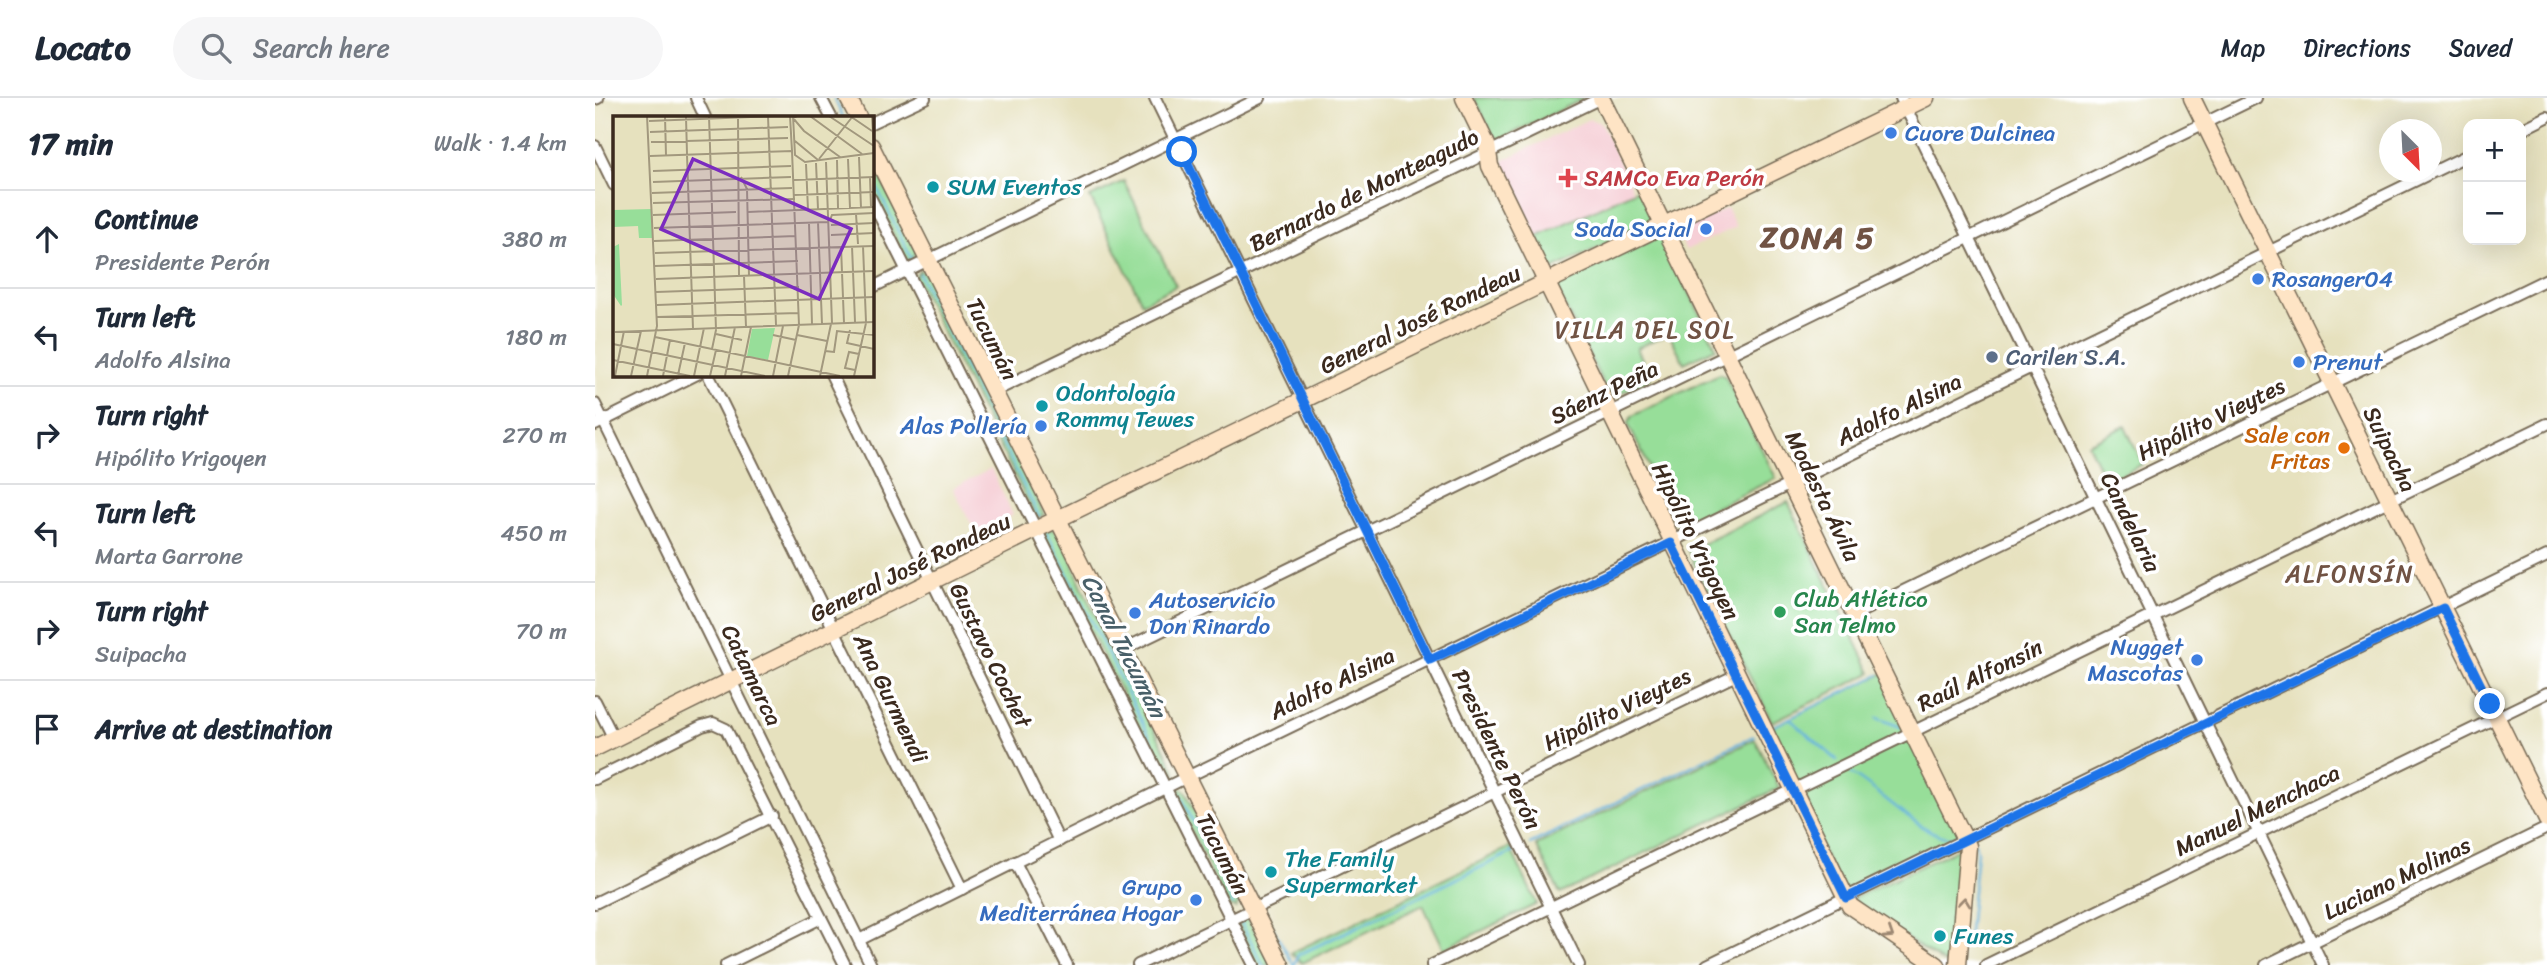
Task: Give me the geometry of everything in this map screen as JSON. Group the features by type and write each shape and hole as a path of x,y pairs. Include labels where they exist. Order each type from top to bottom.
{"street":[{"path":"696,98 705,116"},
{"path":"821,98 830,116"},
{"path":"848,98 857,116"},
{"path":"873,122 925,98"},
{"name":"Presidente Perón","path":"1155,98 1579,965"},
{"path":"873,287 1260,98"},
{"name":"Hipólito Yrigoyen","path":"1464,98 1488,153 1490,166 1545,283 1846,898 1861,916 1937,965"},
{"name":"Bernardo de Monteagudo","path":"993,392 1601,98"},
{"name":"Modesta Ávila","path":"1601,98 1965,839 1969,856 1958,965"},
{"name":"General José Rondeau","path":"595,748 1057,519 1665,225 1903,103 1926,98"},
{"name":"Suipacha","path":"2192,98 2547,820"},
{"name":"Sáenz Peña","path":"1122,650 2256,98"},
{"name":"Candelaria","path":"1903,103 2323,965"},
{"path":"2526,128 2547,117"},
{"path":"595,146 613,182"},
{"name":"Tucumán","path":"873,150 1185,778 1281,965"},
{"name":"Adolfo Alsina","path":"859,940 1164,788 2463,157"},
{"name":"Tucumán","path":"873,203 1254,965"},
{"name":"Hipólito Vieytes","path":"1856,614 2547,279"},
{"path":"599,423 693,376"},
{"name":"Ana Gurmendi","path":"709,376 962,889"},
{"name":"Gustavo Cochet","path":"832,376 1059,841"},
{"name":"Catamarca","path":"595,404 599,423 731,681 871,965"},
{"name":"Raúl Alfonsín","path":"1432,965 2547,424"},
{"path":"1707,965 2547,556"},
{"name":"Hipólito Vieytes","path":"1138,965 1736,675"},
{"name":"Manuel Menchaca","path":"1986,965 2547,693"},
{"path":"595,701 614,739"},
{"path":"595,779 713,723 726,729 732,735 845,965"},
{"path":"595,903 772,816"},
{"name":"Luciano Molinas","path":"2266,965 2547,828"},
{"path":"1015,862 1067,965"},
{"path":"726,965 821,918"}],"shaded area":[{"name":"SAMCo Eva Perón","path":"1589,119 1601,123 1633,191 1537,237 1502,161"},
{"name":"Soda Social","path":"1727,208 1736,227 1686,250 1677,231"},
{"path":"991,469 1013,515 976,533 953,488"}],"green space":[{"path":"1474,98 1585,98 1499,140 1495,139"},
{"path":"873,163 916,251 911,262 905,258 873,192"},
{"path":"1124,181 1176,286 1142,303 1090,197"},
{"path":"1640,188 1654,221 1553,269 1549,268 1535,238"},
{"path":"1662,235 1716,348 1684,363 1669,333 1637,348 1651,379 1610,398 1555,286"},
{"path":"920,270 929,277 1002,420 1044,515 1036,518 915,277"},
{"path":"1719,374 1725,376 1776,478 1678,526 1628,424 1632,416"},
{"path":"2125,426 2143,464 2106,482 2088,444"},
{"name":"Club Atlético San Telmo","path":"1788,502 1871,673 1772,722 1688,551"},
{"path":"1052,529 1065,545 1101,628 1174,769 1175,774 1170,780 1166,779 1043,539 1044,530"},
{"path":"1884,673 1965,839 1846,898 1763,731"},
{"path":"1755,739 1779,788 1560,894 1536,845"},
{"path":"1178,787 1185,791 1240,900 1236,908 1228,906 1172,792"},
{"path":"1964,846 1955,965 1947,965 1862,909 1853,898"},
{"path":"1510,847 1537,904 1444,949 1423,905 1302,963 1291,953"},
{"path":"1247,917 1274,965 1256,965 1237,922"}],"waterway":[{"name":"Canal Tucumán","path":"834,98 843,116"},
{"name":"Canal Tucumán","path":"873,179 911,258"},
{"name":"Canal Tucumán","path":"919,274 1039,516"},
{"name":"Canal Tucumán","path":"1047,533 1169,775"},
{"path":"1772,727 1879,675"},
{"path":"1789,718 1837,760"},
{"path":"1877,718 1901,727"},
{"path":"1530,844 1754,736"},
{"path":"1851,774 1918,824 1945,837 1956,837"},
{"name":"Canal Tucumán","path":"1180,794 1233,904"},
{"path":"1968,941 1977,851 1975,843"},
{"path":"1294,965 1298,955 1517,850"},
{"name":"Canal Tucumán","path":"1267,918 1293,964"},
{"name":"Canal Tucumán","path":"1241,922 1263,965"}],"place":[{"name":"Cuore Dulcinea","path":"1891,133"},
{"name":"SAMCo Eva Perón","path":"1568,178"},
{"name":"SUM Eventos","path":"933,187"},
{"name":"Soda Social","path":"1706,229"},
{"name":"Rosanger04","path":"2258,279"},
{"name":"Carilen S.A.","path":"1992,357"},
{"name":"Prenut","path":"2299,362"},
{"name":"Odontología Rommy Tewes","path":"1042,406"},
{"name":"Alas Pollería","path":"1041,426"},
{"name":"Sale con Fritas","path":"2344,448"},
{"name":"Club Atlético San Telmo","path":"1780,612"},
{"name":"Autoservicio Don Rinardo","path":"1135,613"},
{"name":"Nugget Mascotas","path":"2197,660"},
{"name":"The Family Supermarket","path":"1271,872"},
{"name":"Grupo Mediterránea Hogar","path":"1196,900"},
{"name":"Funes","path":"1940,936"}],"district":[{"name":"ZONA 5","path":"1818,238"},
{"name":"VILLA DEL SOL","path":"1645,330"},
{"name":"ALFONSÍN","path":"2350,574"}],"route":[{"path":"1182,152 1430,660 1671,543 1846,898 2443,608 2490,704"}]}
